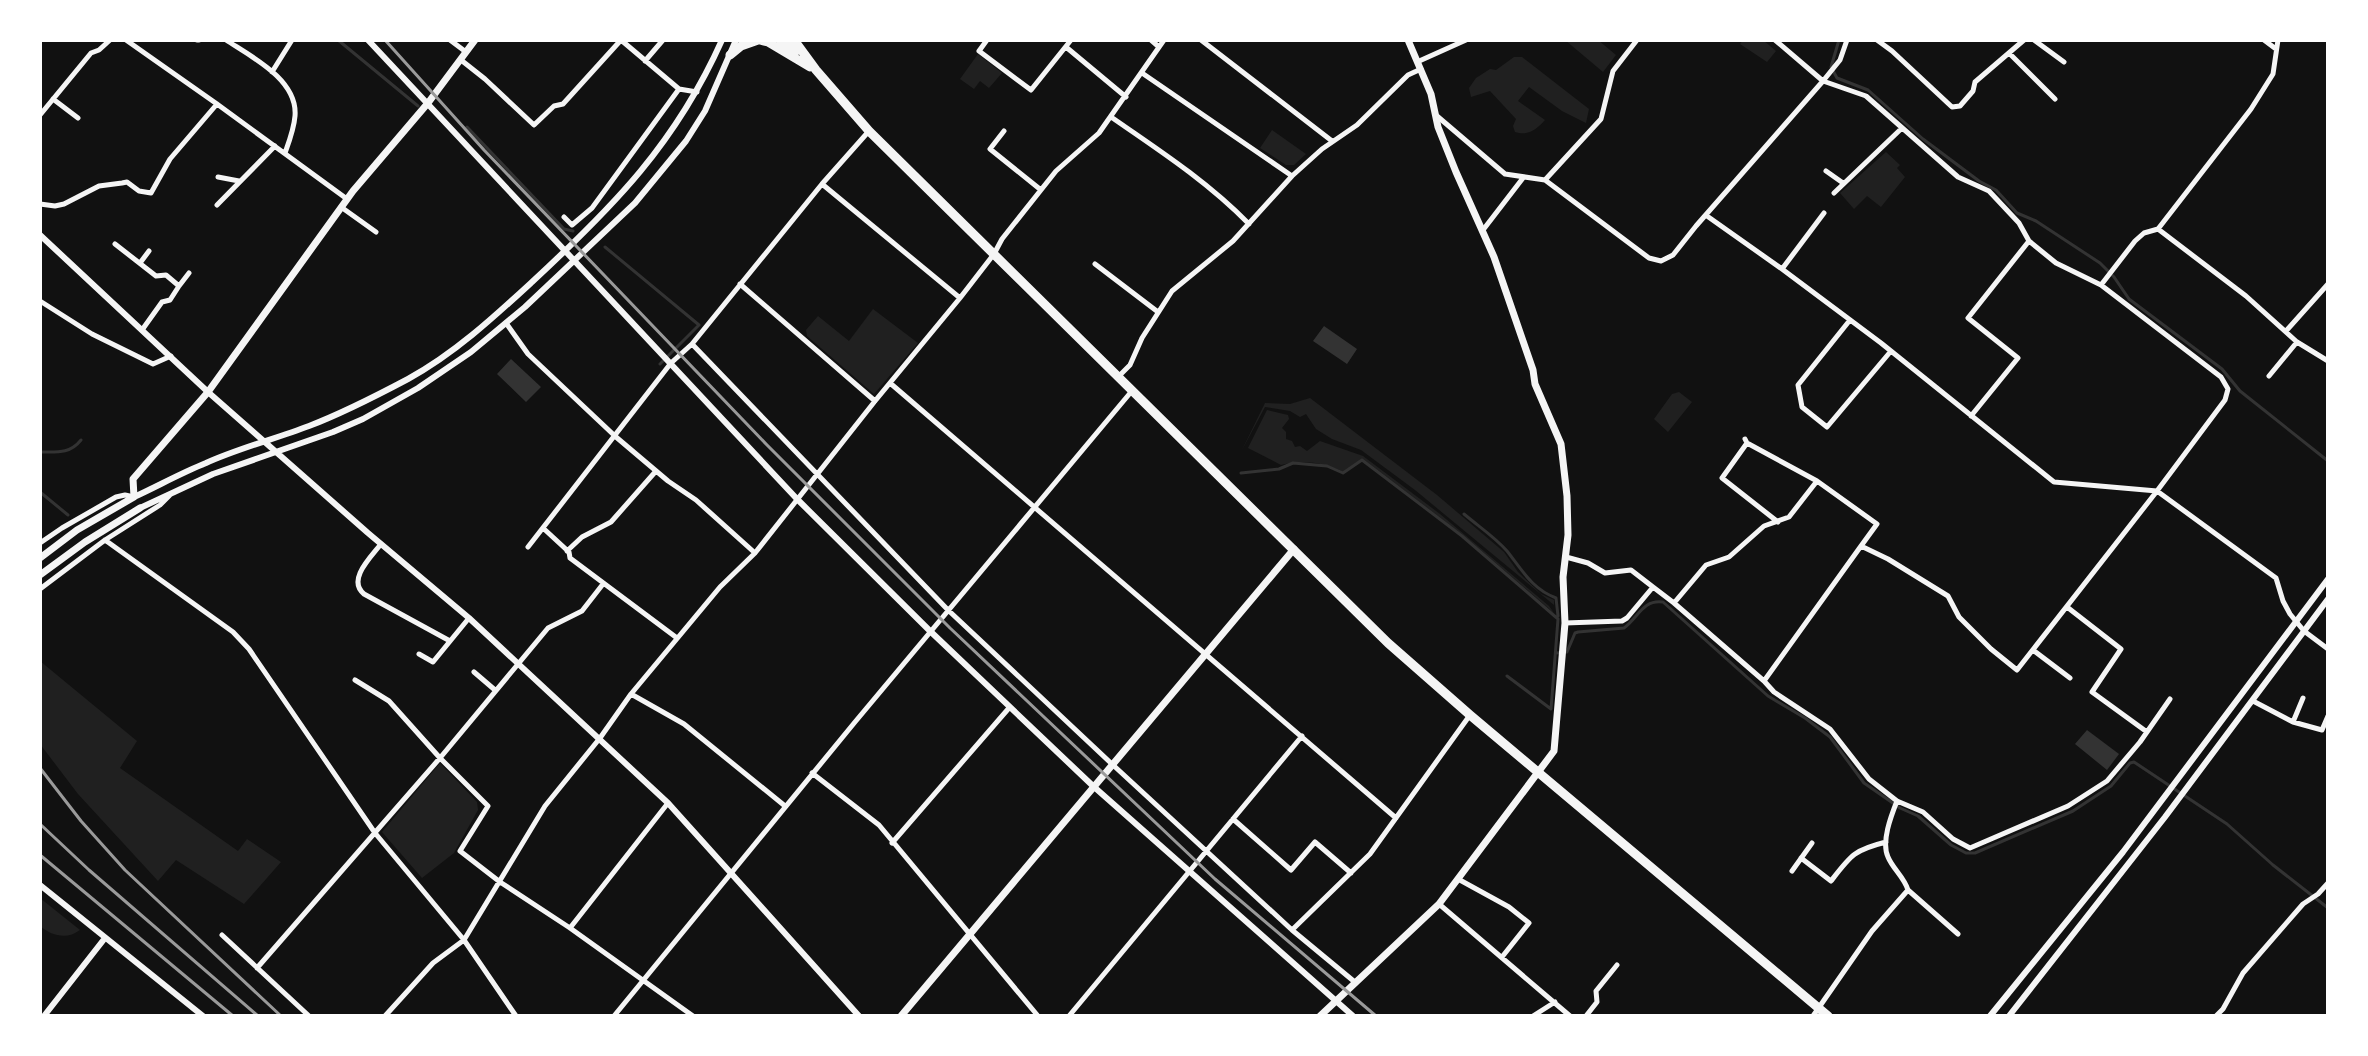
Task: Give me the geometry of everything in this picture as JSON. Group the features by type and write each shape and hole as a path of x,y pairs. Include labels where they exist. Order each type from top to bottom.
{"highway":[{"path":"730,55 741,46 759,40 768,42 816,70"},
{"path":"781,40 816,70"},
{"path":"794,40 869,131 1388,643 1816,1012 1828,1016"}],"main road":[{"path":"40,558 77,530 134,497 133,479 208,392 347,199 428,103 475,40"},
{"path":"1320,1016 1439,904 1554,751 1565,623 1568,509 1561,444 1535,384 1494,257 1438,127 1408,40"},
{"path":"40,575 140,508"},
{"path":"901,1016 1294,549"}],"street":[{"path":"40,115 91,53 110,40"},
{"path":"126,40 347,199"},
{"path":"226,40 288,87 296,115 285,153"},
{"path":"272,72 292,40"},
{"path":"368,40 797,499 930,631 1093,786 1353,1016"},
{"path":"450,40 485,79 534,125 554,106 563,104 621,40 679,89 697,92"},
{"path":"645,61 663,40"},
{"path":"40,543 116,497 134,497 205,463 309,426 361,403 410,378 464,341 566,250 627,190 660,149 697,92 722,40"},
{"path":"140,508 176,490 363,419 418,388 471,352 525,307 635,203 686,141 705,111 736,40"},
{"path":"987,40 979,51 1031,90 1071,40"},
{"path":"1151,40 1159,47"},
{"path":"385,1016 433,963 464,940 545,806 631,694 720,587 755,553 960,298 1056,171 1099,133 1164,40"},
{"path":"1201,40 1332,141"},
{"path":"1118,377 1130,365 1142,338 1172,291 1233,241 1292,176 1332,141 1357,125 1419,65 1466,40"},
{"path":"1545,180 1601,119 1613,71 1637,40"},
{"path":"1775,40 1823,81 1866,96 1958,177 1989,191 2019,223 2029,241 2056,263 2101,285 2221,377 2228,389 2225,400 2157,491 2017,670 1959,617 1948,596 1861,546"},
{"path":"1436,116 1505,174 1545,180 1649,258 1661,261 1673,255 1823,81 1840,60 1847,40"},
{"path":"1877,40 1952,107 1960,106 1973,91 1975,82 2024,40"},
{"path":"2034,40 2064,62"},
{"path":"2264,40 2276,49"},
{"path":"2101,285 2135,241 2144,233 2158,229 2258,98 2277,64 2278,40"},
{"path":"1066,47 1126,97"},
{"path":"2009,53 2055,99"},
{"path":"1142,73 1292,176"},
{"path":"564,217 572,225 594,205 679,89"},
{"path":"53,99 78,118"},
{"path":"40,204 64,204 99,186 127,182 139,191 151,193 170,159 217,104"},
{"path":"1111,117 1225,200 1249,224"},
{"path":"1834,193 1902,128"},
{"path":"528,547 671,363 692,344 869,131"},
{"path":"1004,131 990,149 1041,190"},
{"path":"217,205 275,146"},
{"path":"1826,171 1843,183"},
{"path":"218,177 240,181"},
{"path":"1483,230 1523,178"},
{"path":"822,184 960,298"},
{"path":"594,205 604,213"},
{"path":"341,207 376,232"},
{"path":"1782,269 1824,213"},
{"path":"1707,216 1891,351 2054,482 2157,491 2276,578 2283,601 2295,622 2328,649"},
{"path":"2158,229 2246,296 2297,342 2328,361"},
{"path":"40,235 208,392 469,618 600,738 668,803 859,1016"},
{"path":"1971,416 2018,358 1968,318 2029,241"},
{"path":"115,244 156,276 166,275 179,286"},
{"path":"140,263 149,251"},
{"path":"1095,264 1158,312"},
{"path":"142,330 162,302 170,300 189,273"},
{"path":"740,284 875,401"},
{"path":"2286,331 2328,284"},
{"path":"40,301 92,334 153,364 171,356"},
{"path":"1850,320 1798,385 1802,407 1827,427 1891,351"},
{"path":"506,323 528,354 616,437 696,500 755,553"},
{"path":"2269,376 2297,342"},
{"path":"692,344 948,610 1292,930 1356,983"},
{"path":"890,383 1396,818"},
{"path":"614,1016 812,773 1132,391"},
{"path":"1764,681 1877,524 1817,481 1746,441 1722,478 1778,522"},
{"path":"567,551 582,537 611,522 656,471"},
{"path":"1674,603 1706,565 1729,557 1764,526 1789,517 1817,481"},
{"path":"40,589 105,540 160,505 176,490"},
{"path":"543,528 567,551 570,558 677,638"},
{"path":"105,540 233,632 249,649 375,833 464,940 516,1016"},
{"path":"381,544 359,575 357,589 450,641"},
{"path":"1565,557 1588,563 1605,573 1631,570 1674,603 1774,692 1830,729 1869,779 1897,801 1923,812 1953,839 1970,848 2068,806 2107,781 2170,699"},
{"path":"1990,1016 2123,852 2328,579"},
{"path":"257,968 440,758 548,628 582,611 603,584"},
{"path":"1565,623 1622,621 1653,587"},
{"path":"2009,1016 2253,701 2328,599"},
{"path":"2067,607 2121,649 2092,692 2147,732"},
{"path":"419,654 433,662 469,618"},
{"path":"2033,650 2070,678"},
{"path":"474,672 495,690"},
{"path":"355,680 389,701 488,806 460,851 693,1016"},
{"path":"631,694 684,724 785,806"},
{"path":"2293,722 2303,698"},
{"path":"2253,701 2293,722 2322,730 2328,716"},
{"path":"892,843 1009,708"},
{"path":"1292,930 1370,854 1470,715"},
{"path":"1069,1016 1302,736"},
{"path":"812,773 879,825 1038,1016"},
{"path":"1897,801 1886,842 1887,856 1908,890 1958,934"},
{"path":"570,928 668,803"},
{"path":"1233,819 1291,870 1315,842 1351,873"},
{"path":"1801,858 1831,881 1851,855 1865,847 1886,842"},
{"path":"1792,871 1812,843"},
{"path":"1458,879 1509,907 1529,923 1502,957"},
{"path":"2216,1016 2252,961 2303,904 2328,883"},
{"path":"40,885 203,1016"},
{"path":"1816,1012 1872,931 1908,890"},
{"path":"1439,904 1570,1016"},
{"path":"222,935 309,1016"},
{"path":"44,1016 105,938"},
{"path":"1586,1016 1597,1002 1596,991 1617,965"},
{"path":"1533,1016 1555,1002"}],"shaded area":[{"path":"1565,40 1598,40 1616,55 1603,72"},
{"path":"1743,40 1763,40 1776,51 1767,62 1740,44"},
{"path":"978,54 1002,73 989,88 980,81 974,89 960,79"},
{"path":"1514,57 1522,57 1589,109 1586,123 1562,111 1529,87 1518,101 1545,120 1532,131 1515,132 1513,126 1516,119 1490,91 1471,97 1469,88 1476,78 1490,69 1496,70"},
{"path":"1272,130 1306,154 1294,165 1286,165 1260,148"},
{"path":"1886,152 1900,165 1897,168 1905,177 1881,207 1867,196 1854,209 1840,193"},
{"path":"873,309 918,343 874,394 807,336 806,330 818,316 849,341"},
{"path":"1324,326 1357,349 1347,364 1313,341"},
{"path":"511,359 541,387 526,402 497,374"},
{"path":"1679,392 1692,402 1668,432 1654,419 1672,394"},
{"path":"1310,398 1437,495 1504,552 1518,572 1541,594 1554,600 1554,605 1415,490 1361,450 1316,429 1306,414 1300,417 1290,411 1265,407 1242,450 1265,403 1290,404"},
{"path":"1267,410 1288,415 1289,419 1282,428 1286,439 1292,441 1295,447 1300,446 1307,451 1320,441 1363,456 1440,514 1554,613 1463,535 1363,459 1343,472 1313,463 1281,465 1248,448"},
{"path":"40,661 137,741 120,768 238,851 247,839 281,862 244,904 176,860 158,881 78,794 40,744"},
{"path":"2087,730 2119,754 2107,770 2075,744"},
{"path":"440,763 477,802 478,810 454,853 422,878 382,832"},
{"path":"40,898 80,930 60,936 40,926"}],"waterway":[{"path":"338,40 418,106"},
{"path":"1839,40 1831,67 1837,78 1868,90 1923,139 1996,190 2017,213 2036,221 2100,263 2129,299 2222,369 2240,391 2328,461"},
{"path":"467,127 564,229 573,231"},
{"path":"605,247 699,325 660,364"},
{"path":"40,452 68,450 81,440"},
{"path":"1241,473 1279,469 1293,463 1327,466 1343,473 1362,460 1462,536 1558,619 1551,709 1507,676"},
{"path":"40,492 68,515"},
{"path":"1464,514 1492,536 1534,584 1556,598 1558,616"},
{"path":"1556,653 1567,652 1575,633 1624,628 1650,603 1663,602 1768,696 1830,737 1864,783 1900,808 1918,816 1951,845 1966,853 1975,853 2073,811 2111,786 2134,762 2227,824 2328,908"}],"railway":[{"path":"385,40 484,150 767,445 950,628 1215,879 1376,1016"},
{"path":"40,768 81,821 125,870 281,1016"},
{"path":"40,824 258,1016"},
{"path":"40,855 233,1016"}]}
